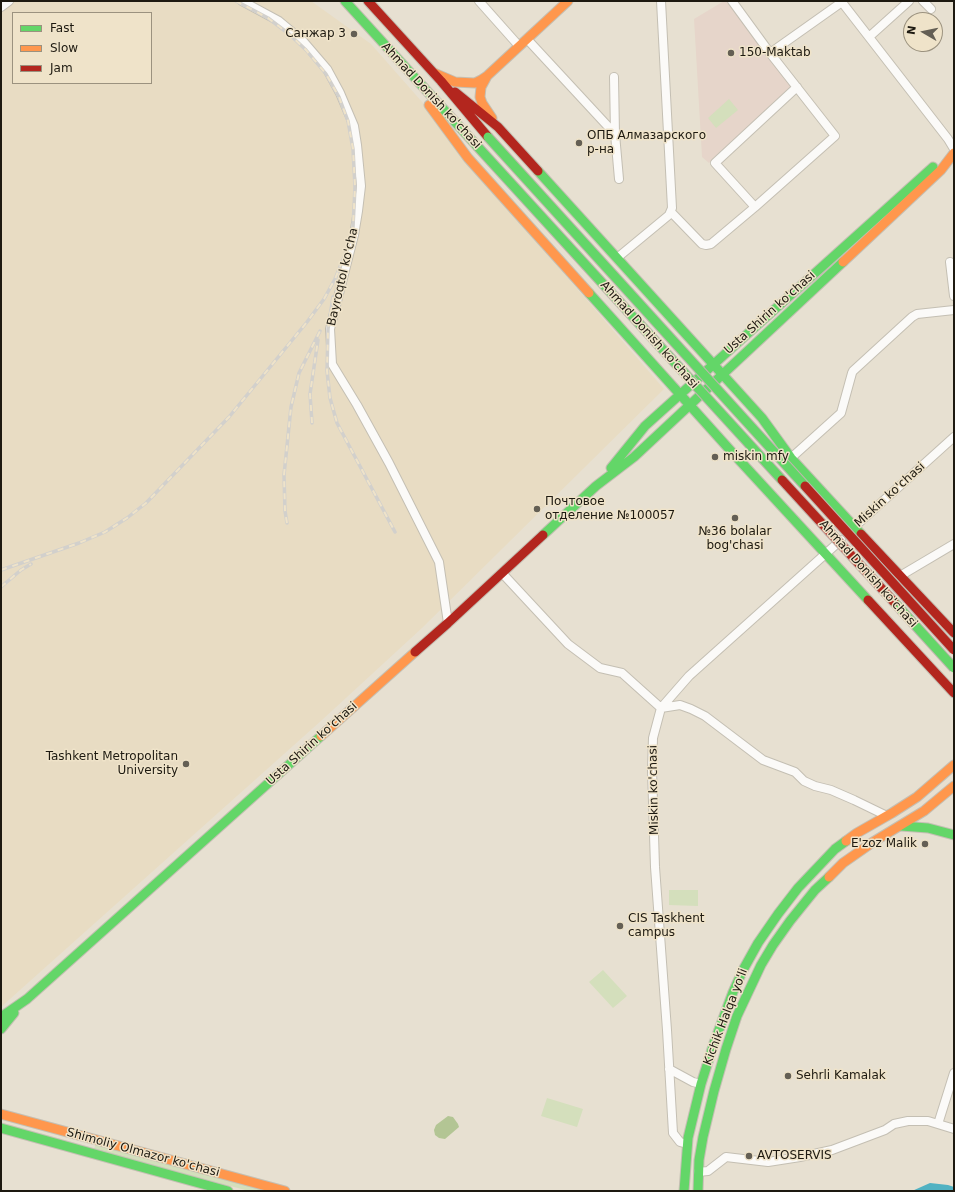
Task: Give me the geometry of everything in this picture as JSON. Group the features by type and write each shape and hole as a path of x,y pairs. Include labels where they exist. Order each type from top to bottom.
{"main road":[{"name":"Ahmad Donish ko'chasi","path":"345,1 954,668"},
{"name":"Ahmad Donish ko'chasi","path":"368,1 434,73 488,136 954,650"},
{"path":"434,73 462,83 475,83 487,76 568,1"},
{"name":"Ahmad Donish ko'chasi","path":"382,43 468,158 730,450 954,693"},
{"path":"487,76 481,87 480,97 482,103 498,127"},
{"name":"Ahmad Donish ko'chasi","path":"441,81 498,127 762,418 791,458 954,633"},
{"name":"Usta Shirin ko'chasi","path":"596,486 646,426 936,164 954,153"},
{"name":"Usta Shirin ko'chasi","path":"1,1017 27,999 370,691 448,623 596,486 634,457 941,170 954,153"},
{"path":"658,369 669,366 679,360 686,351 690,339"},
{"path":"730,450 740,448 750,440 757,430 762,418"},
{"name":"Kichik Halqa yo'li","path":"684,1191 688,1144 701,1084 733,992 748,960 764,933 798,888 830,854 846,840 890,815 917,797 954,766"},
{"name":"Kichik Halqa yo'li","path":"698,1191 698,1172 705,1126 724,1056 741,1006 764,960 790,921 815,890 843,863 859,851 924,811 954,786"},
{"path":"890,815 901,826 928,828 954,835"},
{"name":"Usta Shirin ko'chasi","path":"1,1029 27,999"},
{"name":"Shimoliy Olmazor ko'chasi","path":"1,1114 285,1191"},
{"name":"Shimoliy Olmazor ko'chasi","path":"1,1128 228,1191"},
{"path":"86,1151 89,1138"}],"street":[{"path":"1,7 8,1"},
{"name":"Bayroqtol ko'cha","path":"242,1 279,21 303,41 327,69 340,93 354,126 359,165 360,192 354,235 330,329 332,364 358,405 390,463 439,562 448,623"},
{"path":"479,1 519,46"},
{"path":"617,258 669,215 672,208 661,1"},
{"path":"671,212 699,242 706,245 711,244 835,136 770,53 732,1"},
{"path":"869,37 909,1"},
{"path":"923,1 931,10"},
{"path":"770,53 842,2 948,139 954,149"},
{"path":"527,39 615,134"},
{"path":"614,77 615,134 619,179"},
{"path":"755,207 715,162 797,87"},
{"path":"950,262 954,296"},
{"path":"791,458 841,413 853,371 912,317 917,314 954,310"},
{"name":"Miskin ko'chasi","path":"688,1144 680,1142 673,1133 655,866 652,770 653,738 661,708 689,676 954,437"},
{"path":"900,576 954,544"},
{"path":"502,573 568,644 600,668 622,673 661,708 680,705 691,709 704,716 763,760 795,772 804,781 815,786 831,790 890,815"},
{"path":"669,1070 693,1082 701,1084"},
{"path":"938,1124 954,1073"},
{"path":"698,1172 708,1171 726,1157 768,1162 832,1150 885,1130 894,1124 908,1121 928,1121 954,1129"}],"shaded area":[{"path":"1,1 311,1 371,44 430,111 448,140 664,389 422,628 322,720 1,1007"},
{"name":"150-Maktab","path":"726,1 792,87 709,163 702,157 694,19"}],"green space":[{"path":"729,99 738,110 716,128 708,118"},
{"path":"669,890 698,890 698,906 669,905"},
{"path":"603,970 627,996 613,1008 589,982"},
{"path":"547,1098 583,1109 577,1127 541,1116"},
{"path":"448,1116 453,1117 459,1127 445,1139 439,1138 435,1135 434,1130 436,1125"},
{"path":"96,1144 269,1191 249,1191 94,1149"}],"water":[{"path":"930,1183 954,1187 954,1191 912,1191"}],"railway":[{"path":"1,570 79,543 105,532 127,518 146,503 229,417 307,322 324,299 335,279 347,250 353,227 355,187 353,149 348,121 339,97 326,74 306,50 289,34 268,18 236,1"},
{"path":"333,297 328,329 327,371 330,398 337,423 395,532"},
{"path":"287,523 285,511 284,475 291,407 299,373 320,331"},
{"path":"312,423 310,394 318,340"},
{"path":"1,587 21,570 31,564"}],"traffic: fast":[{"path":"345,1 477,146"},
{"path":"488,137 805,486"},
{"path":"477,146 782,480"},
{"path":"611,468 645,426 933,167"},
{"path":"538,171 762,418 791,458 861,534"},
{"path":"543,535 596,486 634,457 843,262"},
{"path":"589,293 730,450 868,600"},
{"path":"894,602 954,668"},
{"path":"1,1017 27,999 321,736"},
{"path":"901,826 928,828 954,835"},
{"path":"684,1191 688,1138 701,1084 714,1043 743,970 758,943 798,888 835,849 846,841"},
{"path":"698,1191 699,1160 703,1137 714,1091 737,1016 761,965 773,945 815,890 829,877"},
{"path":"1,1029 14,1013"},
{"path":"1,1128 228,1191"}],"traffic: slow":[{"path":"434,73 455,82 475,83 481,80 568,1"},
{"path":"487,76 481,87 480,97 482,103 492,118"},
{"path":"429,105 468,158"},
{"path":"843,262 941,170 954,153"},
{"path":"468,158 589,293"},
{"path":"321,736 415,652"},
{"path":"846,841 917,797 954,765"},
{"path":"829,877 843,863 873,842 924,811 954,786"},
{"path":"1,1114 285,1191"}],"traffic: jam":[{"path":"368,1 441,81 488,137"},
{"path":"455,92 498,127 538,171"},
{"path":"782,480 894,602"},
{"path":"805,486 954,650"},
{"path":"861,534 954,633"},
{"path":"415,652 543,535"},
{"path":"868,600 954,693"}],"place":[{"name":"Санжар 3","path":"354,34"},
{"name":"150-Maktab","path":"731,53"},
{"name":"ОПБ Алмазарского р-на","path":"579,143"},
{"name":"miskin mfy","path":"715,457"},
{"name":"Почтовое отделение №100057","path":"537,509"},
{"name":"№36 bolalar bog'chasi","path":"735,518"},
{"name":"Tashkent Metropolitan University","path":"186,764"},
{"name":"E'zoz Malik","path":"925,844"},
{"name":"CIS Taskhent campus","path":"620,926"},
{"name":"Sehrli Kamalak","path":"788,1076"},
{"name":"AVTOSERVIS","path":"749,1156"}]}
